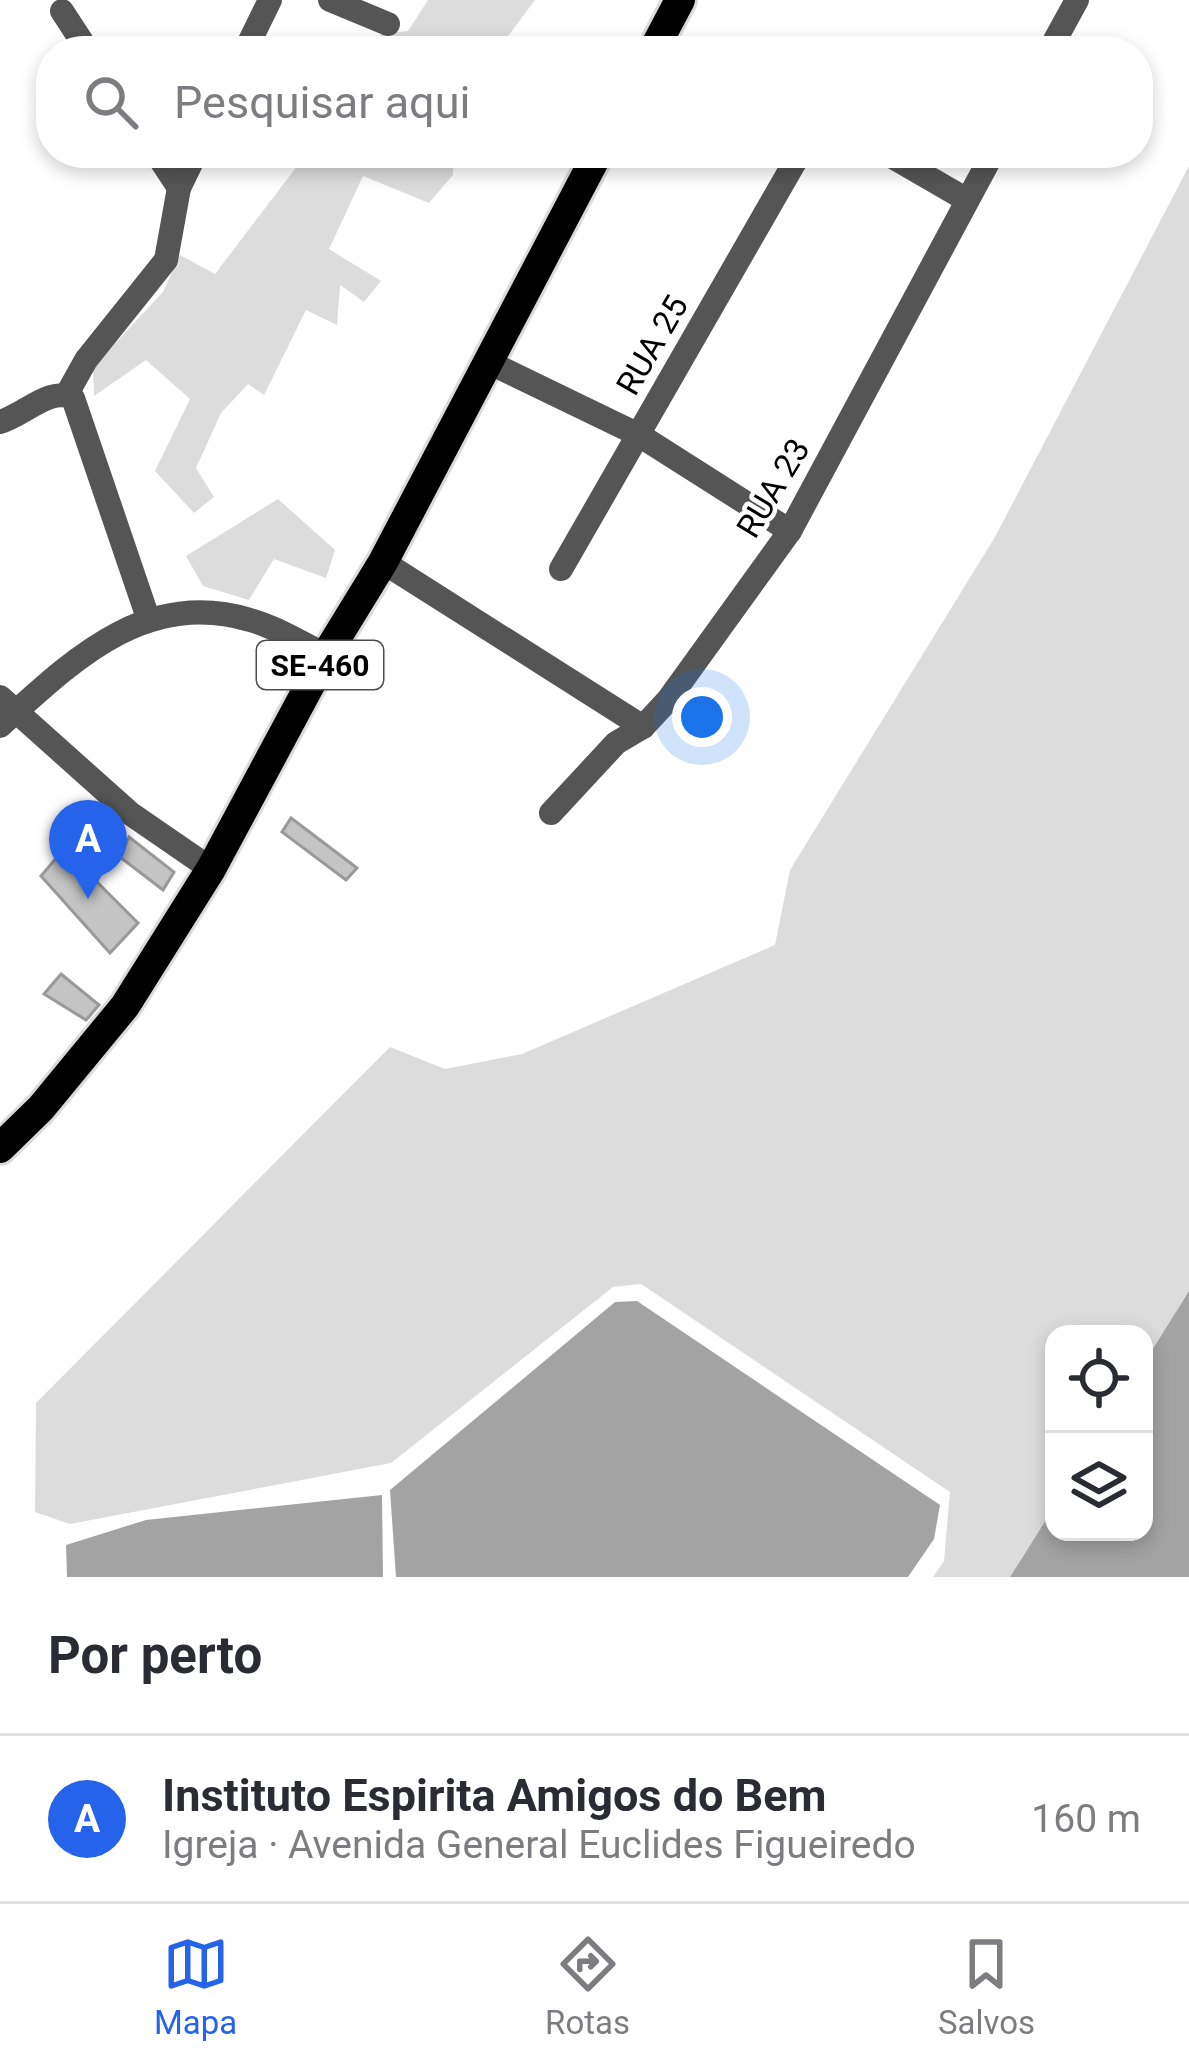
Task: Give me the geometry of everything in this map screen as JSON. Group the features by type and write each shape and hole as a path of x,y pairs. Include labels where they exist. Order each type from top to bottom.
{"main road":[{"path":"661,36 680,0"},
{"name":"SE-460","path":"0,1148 41,1108 125,1006 211,869 326,655 383,562 590,168"}],"street":[{"path":"252,36 270,0"},
{"path":"330,0 388,24"},
{"path":"1057,36 1077,0"},
{"path":"62,11 78,36"},
{"path":"166,168 179,188"},
{"path":"67,394 86,360 166,260 179,188 189,168"},
{"name":"RUA 25","path":"561,569 791,168"},
{"path":"912,168 967,200"},
{"name":"RUA 23","path":"550,813 616,743 643,727 688,675 790,531 985,168"},
{"path":"486,361 639,435 790,531"},
{"path":"0,422 26,413 53,394 67,394 76,402 148,618"},
{"path":"383,562 643,727"},
{"path":"211,869 131,814 6,712 106,638 148,618 196,613 248,619 326,655"}],"shaded area":[{"path":"428,0 535,0 508,36 380,36 408,31"},
{"path":"1189,166 1189,1291 1153,1349 1153,1325 1045,1325 1045,1521 1010,1577 933,1577 944,1561 950,1492 641,1284 613,1287 391,1463 70,1524 35,1512 36,1403 390,1047 445,1069 522,1054 775,945 790,870 995,537"},
{"path":"296,168 453,168 453,175 429,203 363,176 329,249 381,281 364,302 340,285 337,325 306,310 264,395 248,384 221,413 196,468 214,497 194,513 155,471 190,399 146,360 94,396 93,367 163,292 180,255 215,274"},
{"path":"278,499 335,550 326,578 274,559 249,600 203,586 186,556"},
{"path":"1189,1291 1189,1577 1010,1577 1045,1521 1045,1541 1153,1541 1153,1349"},
{"path":"637,1301 940,1505 934,1539 908,1577 396,1577 390,1490 615,1302"},
{"path":"382,1495 383,1577 67,1577 66,1545 146,1520"}],"building":[{"path":"291,818 357,868 346,880 282,832"},
{"path":"129,837 174,872 163,890 120,857"},
{"path":"64,849 138,923 110,953 41,876"},
{"path":"61,974 99,1005 86,1020 44,994"}],"place":[{"name":"Instituto Espirita Amigos do Bem","path":"88,899"}]}
